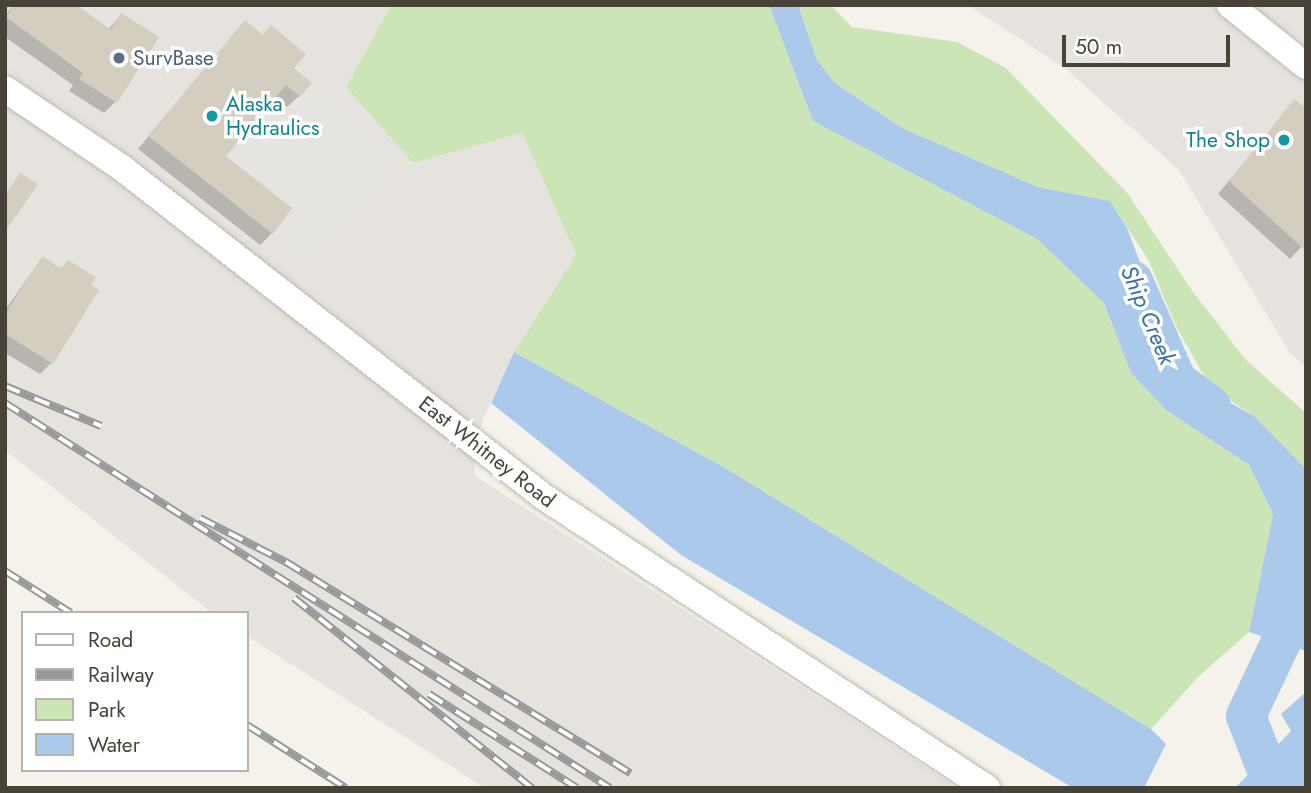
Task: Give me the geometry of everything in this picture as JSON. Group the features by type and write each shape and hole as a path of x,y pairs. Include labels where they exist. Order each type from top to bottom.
{"street":[{"path":"1230,5 1306,66"},
{"name":"East Whitney Road","path":"5,89 122,168 544,497 987,788"}],"shaded area":[{"path":"5,5 391,5 346,87 413,163 522,133 576,255 514,352 482,421 474,475 958,788 485,788 248,637 248,611 209,611 5,450"},
{"path":"968,5 1306,5 1306,366 1290,353 1179,170 1066,69"},
{"path":"312,83 398,157 310,265 273,234 292,207 226,156 286,85"}],"green space":[{"path":"391,5 769,5 813,121 1037,239 1104,303 1131,373 1166,410 1249,465 1273,514 1249,632 1199,676 1151,729 727,469 514,352 576,255 522,133 413,163 346,87"},
{"path":"798,5 831,5 852,27 957,42 1006,68 1128,194 1193,292 1246,360 1306,413 1306,469 1254,416 1210,387 1175,324 1149,261 1110,201 1038,187 904,129 835,83 817,60"}],"water":[{"path":"769,5 798,5 817,60 835,83 904,129 1038,187 1110,201 1127,228 1141,265 1160,363 1254,416 1306,469 1306,651 1249,632 1273,514 1249,465 1166,410 1131,373 1104,303 1037,239 813,121"},
{"path":"514,352 727,469 1151,729 1166,744 1144,788 1073,788 681,555 491,403"},
{"path":"1306,692 1306,788 1235,788 1291,731 1281,714"}],"building":[{"path":"14,5 77,5 111,30 121,13 159,37 117,103 79,79 83,73 6,17"},
{"name":"Alaska Hydraulics","path":"245,20 263,35 271,25 306,54 294,68 312,83 300,97 286,85 226,156 292,208 273,234 148,136"},
{"name":"The Shop","path":"1294,99 1306,108 1306,251 1229,181"},
{"path":"20,173 38,184 5,232 5,195"},
{"path":"42,256 62,269 68,260 96,277 91,285 99,290 53,364 5,334 5,314"}],"waterway":[{"name":"Ship Creek","path":"1133,281 1177,381 1211,406"},
{"name":"Ship Creek","path":"1274,788 1246,716 1281,642 1291,589"}],"railway":[{"path":"5,386 101,426"},
{"path":"5,403 610,788"},
{"path":"200,518 286,562 630,773"},
{"path":"5,571 68,611"},
{"path":"294,598 532,788"},
{"path":"429,694 577,788"},
{"path":"248,726 346,788"}],"place":[{"name":"SurvBase","path":"119,58"},
{"name":"Alaska Hydraulics","path":"212,116"},
{"name":"The Shop","path":"1284,140"}]}
